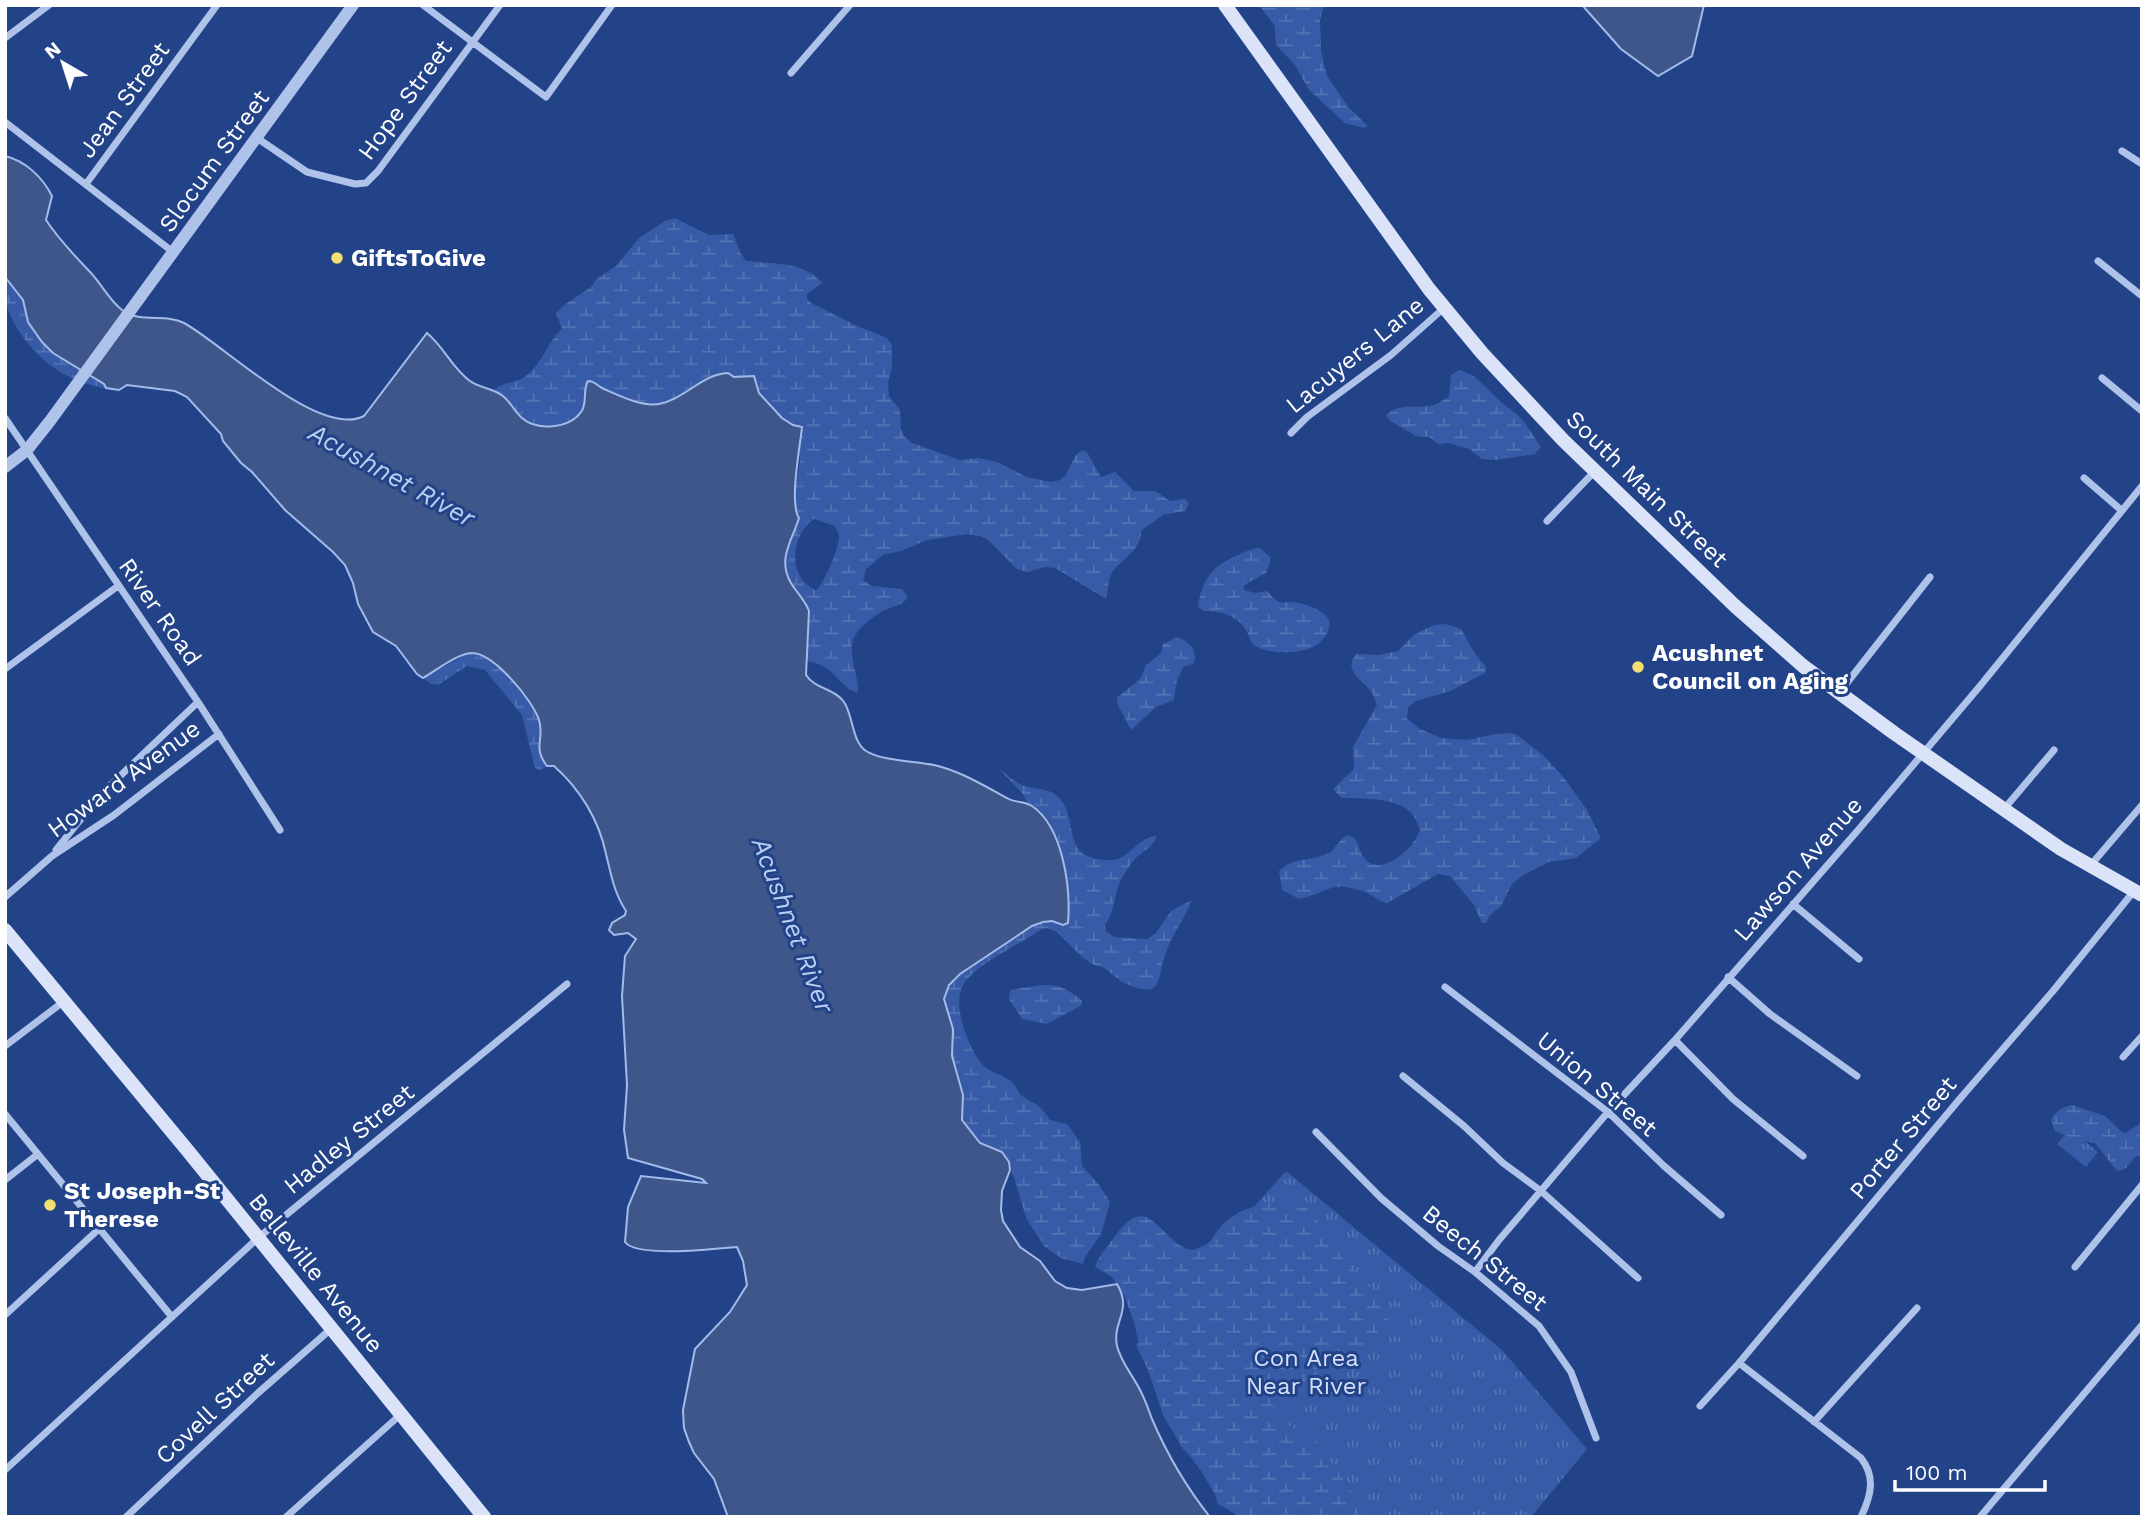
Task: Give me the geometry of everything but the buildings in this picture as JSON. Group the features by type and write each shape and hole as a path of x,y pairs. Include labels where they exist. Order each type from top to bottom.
{"main road":[{"name":"South Main Street","path":"1225,5 1444,308 1524,399 1595,471 1793,658 1922,753 2004,809 2090,867 2138,893"},
{"name":"Belleville Avenue","path":"5,930 132,1082 484,1517"}],"street":[{"path":"5,38 49,5"},
{"name":"Jean Street","path":"86,184 217,5"},
{"name":"Slocum Street","path":"5,467 27,450 76,385 353,5"},
{"path":"423,5 546,96 611,5"},
{"name":"Hope Street","path":"257,138 307,172 355,184 366,183 378,171 500,5"},
{"path":"791,73 850,5"},
{"path":"5,122 174,253"},
{"path":"2122,151 2142,164"},
{"path":"2098,261 2142,296"},
{"name":"Lacuyers Lane","path":"1291,433 1307,417 1382,362 1444,308"},
{"path":"2102,378 2142,411"},
{"name":"River Road","path":"5,418 198,702 281,830"},
{"path":"1547,521 1595,471"},
{"path":"2084,478 2122,510"},
{"name":"Lawson Avenue","path":"1475,1272 1608,1112 1675,1040 1980,686 2142,486"},
{"path":"1839,693 1930,578"},
{"path":"5,669 118,586"},
{"name":"Howard Avenue","path":"52,856 100,795 198,702"},
{"name":"Howard Avenue","path":"5,897 52,856 114,815 219,734"},
{"path":"2004,809 2054,750"},
{"path":"2090,867 2142,805"},
{"name":"Porter Street","path":"1700,1406 2138,893"},
{"path":"1793,904 1859,959"},
{"path":"1728,977 1770,1014 1857,1076"},
{"name":"Hadley Street","path":"5,1471 258,1237 567,984"},
{"name":"Union Street","path":"1445,987 1608,1112 1664,1166 1721,1215"},
{"path":"5,1046 63,1002"},
{"path":"2123,1057 2142,1036"},
{"path":"1675,1040 1733,1100 1803,1156"},
{"path":"1403,1076 1464,1126 1503,1163 1541,1191 1638,1278"},
{"path":"5,1114 172,1317"},
{"name":"Beech Street","path":"1317,1132 1381,1198 1538,1326 1571,1372 1595,1438"},
{"path":"5,1180 38,1154"},
{"path":"2075,1267 2142,1185"},
{"path":"5,1315 100,1228"},
{"path":"1814,1422 1917,1308"},
{"path":"1980,1517 2142,1325"},
{"name":"Covell Street","path":"126,1517 258,1392 332,1328"},
{"path":"1739,1363 1861,1458 1870,1469 1872,1489 1861,1517"},
{"path":"286,1517 400,1415"}],"green space":[{"path":"1259,5 1324,5 1320,20 1321,51 1327,76 1349,108 1368,126 1364,128 1345,123 1309,90 1295,65 1276,45 1275,26"},
{"path":"675,218 709,235 733,234 747,261 788,265 807,271 822,283 807,294 811,303 887,338 892,345 889,396 900,410 904,436 912,443 960,460 978,458 997,462 1027,477 1051,482 1065,476 1076,455 1082,450 1087,452 1101,477 1115,472 1134,491 1155,491 1170,501 1185,499 1189,503 1185,511 1163,515 1142,530 1135,549 1111,574 1106,599 1055,568 1045,567 1027,572 1017,569 988,540 980,536 967,534 927,540 883,555 866,569 863,580 872,586 902,589 908,597 875,616 856,634 852,650 858,693 850,689 823,666 805,661 809,640 809,611 806,602 787,576 784,560 789,539 796,526 794,500 800,459 793,425 772,408 756,385 734,377 707,379 673,400 657,405 631,400 601,387 594,381 584,391 584,405 580,415 567,424 558,426 540,425 525,420 503,397 493,391 530,372 562,329 556,313 616,266 639,238 665,221","holes":["814,519 835,526 839,535 837,549 827,574 816,590 800,576 795,556 797,545 800,535"]},
{"path":"5,277 23,300 28,322 53,353 104,384 106,388 90,385 60,372 34,351 15,325 8,310"},
{"path":"1460,370 1477,379 1522,420 1541,447 1535,454 1496,460 1482,459 1469,449 1448,443 1438,444 1429,437 1416,436 1386,416 1396,409 1434,405 1449,397 1451,375"},
{"path":"1260,548 1271,558 1266,573 1244,585 1244,590 1256,593 1267,591 1279,602 1299,603 1323,613 1328,619 1329,627 1318,644 1302,651 1264,650 1252,644 1247,632 1233,617 1204,611 1198,607 1202,589 1215,569 1238,555"},
{"path":"1446,624 1463,632 1486,667 1485,673 1450,691 1416,701 1408,708 1407,719 1420,729 1441,738 1467,740 1496,734 1517,735 1543,755 1565,779 1587,810 1601,838 1576,858 1549,862 1523,875 1512,884 1501,906 1490,915 1486,923 1482,923 1474,905 1450,876 1438,874 1387,903 1366,892 1343,887 1299,899 1282,890 1279,871 1285,866 1327,854 1348,835 1355,839 1366,860 1381,865 1406,851 1417,836 1420,829 1415,819 1401,806 1376,800 1342,798 1333,789 1354,769 1353,747 1377,705 1374,696 1351,665 1357,654 1378,655 1398,651 1415,634 1434,625"},
{"path":"1177,637 1190,646 1195,660 1193,664 1183,667 1176,684 1174,700 1156,707 1131,730 1117,698 1141,677 1145,666 1161,653 1163,644"},
{"path":"469,653 488,659 503,670 537,714 541,725 540,753 547,766 541,770 535,768 522,715 485,670 467,666 438,685 423,678"},
{"path":"996,766 1022,785 1050,792 1058,797 1065,805 1077,846 1083,853 1094,858 1117,859 1145,840 1157,836 1150,847 1133,861 1119,884 1111,914 1105,925 1106,931 1114,937 1147,939 1156,933 1171,911 1192,900 1169,946 1158,980 1151,990 1122,982 1103,967 1082,957 1057,932 1046,928 980,967 961,990 959,1000 962,1024 976,1056 988,1069 1009,1080 1020,1094 1040,1107 1050,1120 1067,1124 1080,1142 1082,1166 1110,1202 1101,1234 1083,1264 1061,1258 1045,1247 1027,1220 1009,1162 1002,1152 980,1143 967,1130 961,1115 963,1095 952,1056 953,1029 944,999 949,985 960,974 1032,926 1048,922 1063,925 1068,899 1058,842 1050,823 1028,803"},
{"path":"1043,985 1068,991 1082,1001 1082,1005 1047,1024 1022,1019 1009,999 1010,990"},
{"path":"2072,1105 2105,1116 2126,1133 2142,1122 2142,1157 2136,1156 2125,1169 2117,1171 2095,1143 2055,1131 2051,1120 2060,1110"},
{"path":"2070,1129 2098,1152 2086,1167 2057,1144"},
{"name":"Con Area Near River","path":"1286,1171 1502,1350 1587,1449 1531,1517 1241,1517 1218,1504 1209,1475 1183,1449 1163,1415 1148,1370 1136,1345"},
{"path":"1270,1203 1306,1208 1342,1257 1375,1293 1388,1317 1366,1344 1350,1354 1319,1366 1308,1379 1282,1394 1272,1406 1283,1422 1317,1442 1352,1492 1360,1509 1368,1517 1240,1517 1221,1504 1168,1421 1140,1350 1124,1295 1112,1277 1095,1267 1126,1223 1136,1217 1146,1217 1181,1246 1193,1250 1209,1242 1223,1224 1239,1212"}],"water":[{"path":"1582,5 1704,5 1692,56 1658,76 1621,49"},
{"name":"Acushnet River","path":"5,156 27,166 44,183 52,196 46,220 122,310 137,317 184,323 272,386 322,414 345,419 364,416 427,333 464,376 474,384 500,394 522,418 536,425 561,425 576,418 583,408 588,381 630,400 659,404 710,378 728,373 734,377 754,376 759,393 782,418 802,427 795,488 799,518 787,550 785,566 791,583 809,611 806,675 844,702 855,735 866,751 890,759 944,768 1010,800 1029,804 1043,816 1058,843 1066,876 1068,923 1063,925 1052,921 1032,926 960,974 949,985 944,999 953,1029 952,1056 963,1095 962,1120 980,1143 1002,1152 1009,1162 1010,1170 1002,1191 1001,1210 1003,1221 1020,1247 1040,1261 1055,1281 1067,1288 1082,1290 1117,1284 1123,1302 1116,1337 1119,1352 1145,1400 1171,1458 1210,1517 728,1517 714,1479 689,1442 684,1428 683,1410 695,1349 730,1312 747,1285 743,1261 737,1247 660,1251 632,1247 625,1242 628,1207 641,1176 706,1183 702,1179 628,1158 624,1130 627,1085 622,996 625,956 636,939 628,933 614,935 609,930 612,923 625,915 626,911 611,876 603,841 593,817 572,785 554,766 547,766 539,748 539,720 512,679 491,661 472,653 453,659 423,678 417,674 396,646 373,632 358,604 345,565 285,510 241,463 223,441 221,434 187,397 175,391 127,385 119,390 106,388 104,384 53,353 42,342 28,322 23,300 5,277"}],"place":[{"name":"GiftsToGive","path":"337,258"},
{"name":"Acushnet Council on Aging","path":"1638,667"},
{"name":"St Joseph-St Therese","path":"50,1205"}]}
